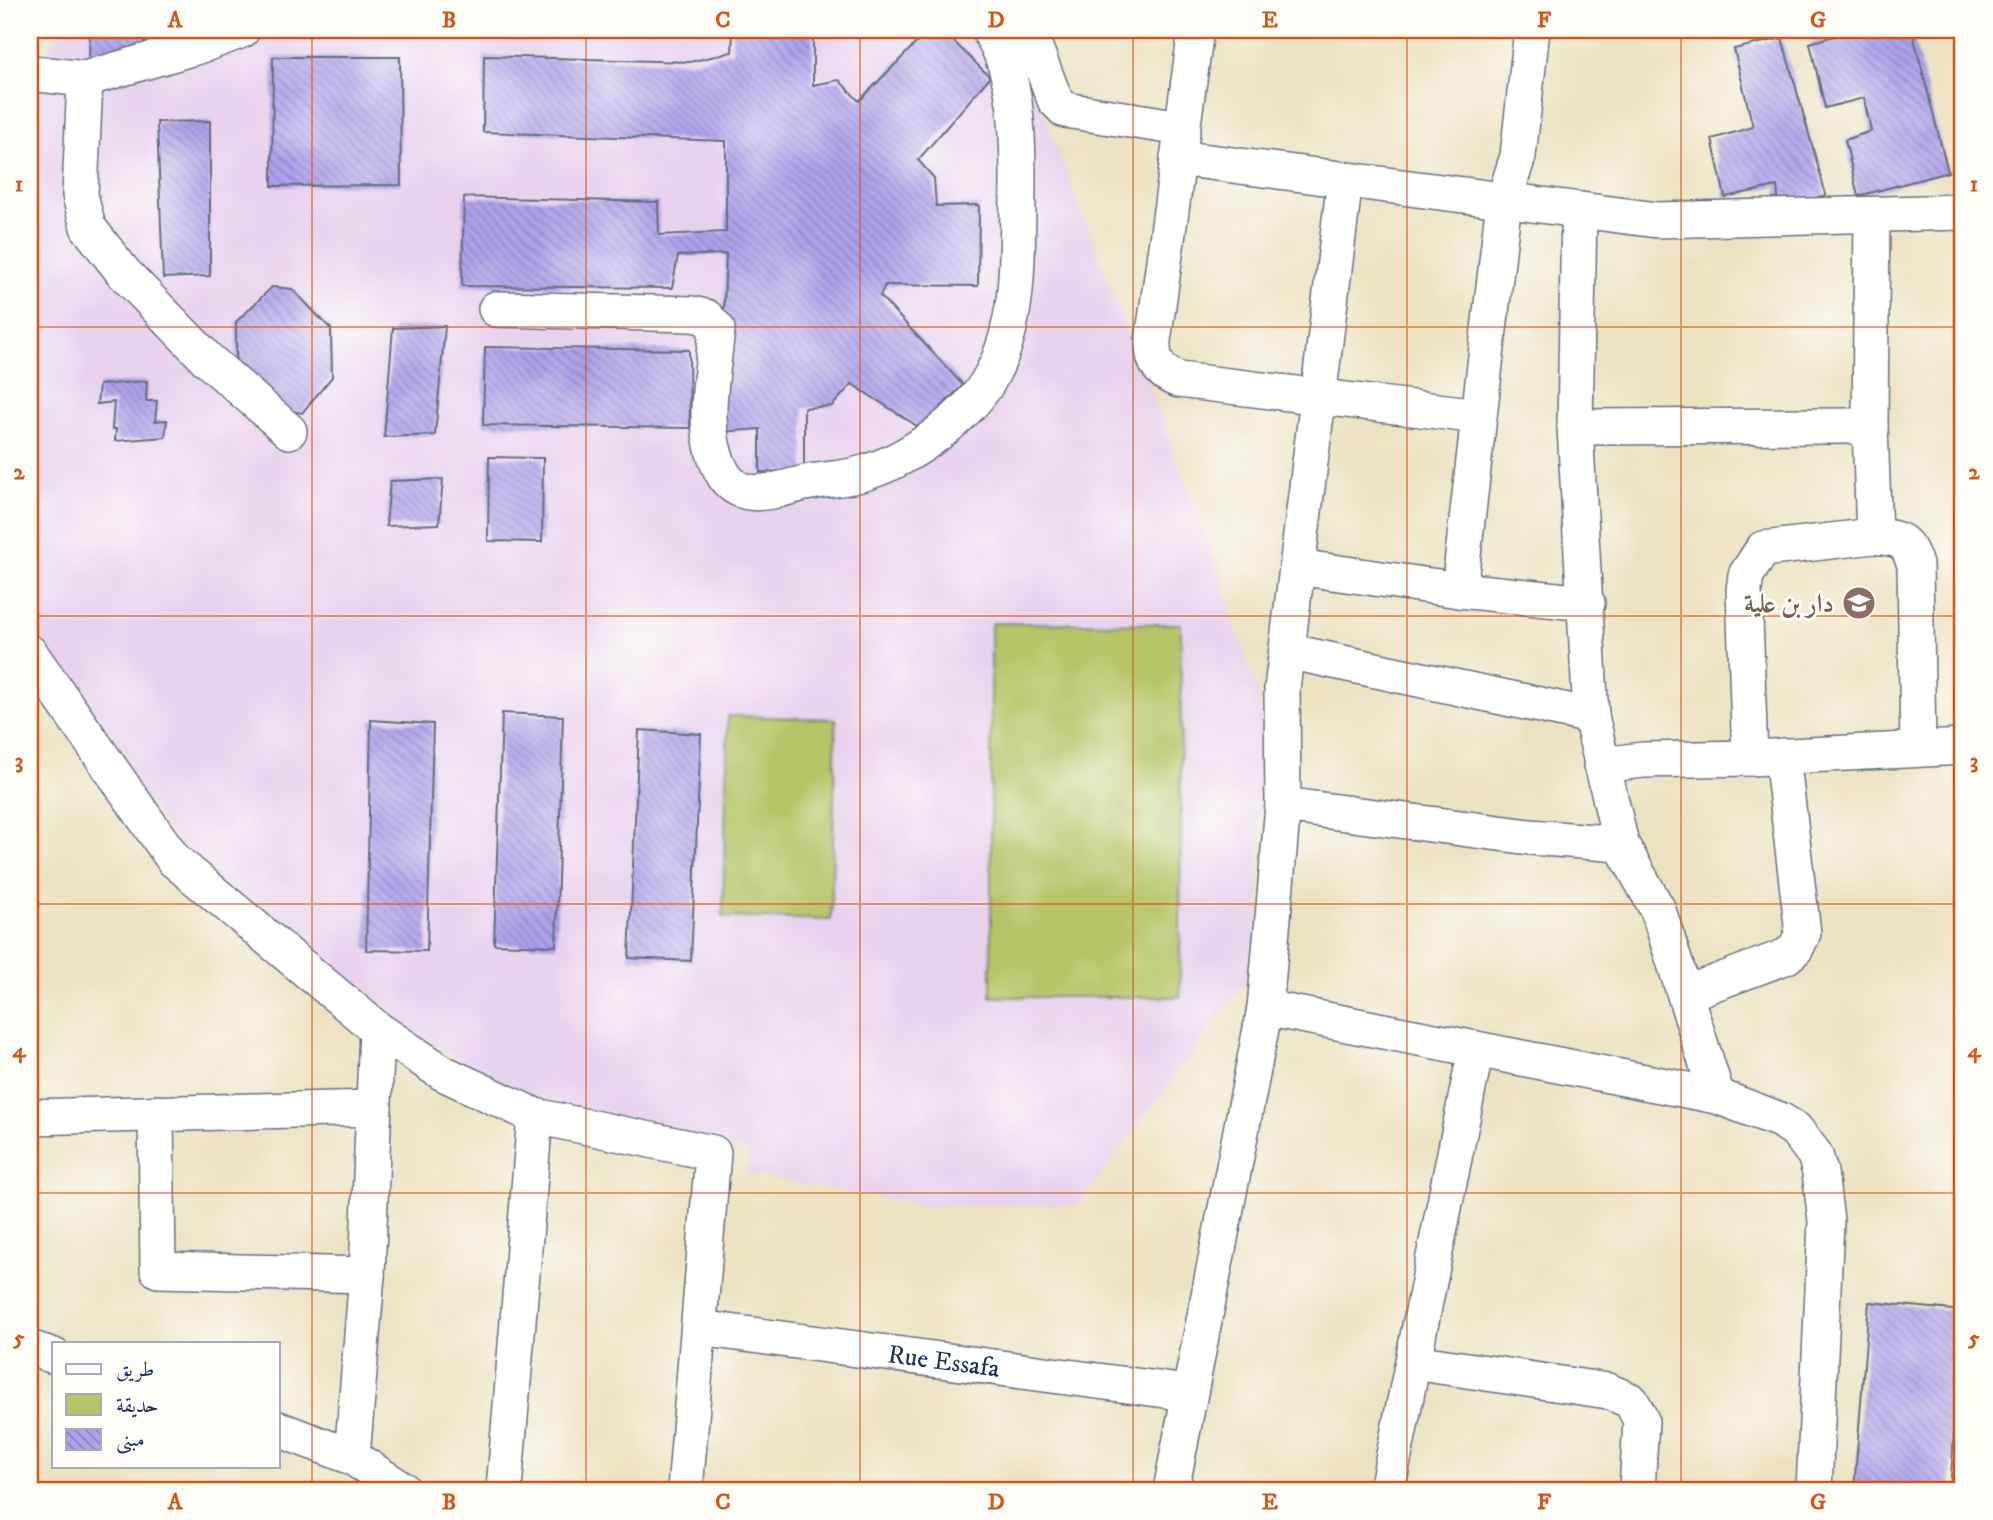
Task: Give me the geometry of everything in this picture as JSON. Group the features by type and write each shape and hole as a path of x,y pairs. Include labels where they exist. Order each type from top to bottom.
{"street":[{"path":"30,73 85,79 202,45 242,30"},
{"path":"496,309 706,317 718,329 708,433 721,471 736,488 756,495 868,472 907,452 958,418 982,390 992,375 1015,307 1018,136 1010,80 989,30"},
{"path":"1028,30 1055,100 1065,110 1180,143 1345,180 1657,220 1963,212"},
{"path":"1196,30 1153,341 1152,354 1158,366 1166,375 1179,380 1479,416"},
{"path":"1459,590 1504,200 1518,156 1528,30"},
{"path":"85,79 80,195 88,227 123,272 207,359 289,431"},
{"path":"1171,1490 1265,1008 1283,805 1282,689 1345,180"},
{"path":"1579,210 1575,427 1587,603 1591,716 1621,844 1658,910 1717,1096"},
{"path":"1872,215 1870,426 1874,536"},
{"path":"1575,427 1870,426"},
{"path":"1685,994 1787,956 1801,941 1803,933 1766,757 1744,590 1746,575 1763,550 1874,536 1897,538 1909,547 1915,565 1918,748"},
{"path":"1297,567 1459,590 1587,603"},
{"path":"1286,651 1591,716"},
{"path":"30,653 174,860 377,1029 443,1073 535,1116 713,1153 685,1490"},
{"path":"1601,765 1643,760 1963,747"},
{"path":"1283,805 1530,837 1621,844"},
{"path":"1265,1008 1717,1096 1780,1120 1795,1129 1815,1155 1820,1172 1826,1221 1814,1490"},
{"path":"352,1457 367,1275 377,1029"},
{"path":"1387,1490 1476,1049"},
{"path":"30,1117 374,1108"},
{"path":"156,1113 158,1270 367,1275"},
{"path":"504,1490 535,1116"},
{"name":"Rue Essafa","path":"699,1328 1188,1393"},
{"path":"30,1348 52,1355"},
{"path":"1413,1362 1608,1391 1631,1401 1640,1420 1637,1490"},
{"path":"280,1430 352,1457 403,1490"}],"shaded area":[{"path":"30,30 1012,30 1213,555 1259,695 1263,733 1258,933 1249,977 1079,1205 923,1206 747,1174 749,1152 528,1095 408,1033 182,852 30,627 30,78 56,36 30,35"}],"green space":[{"path":"991,623 1181,624 1180,997 991,997"},
{"path":"728,716 836,719 831,920 723,917"}],"building":[{"path":"90,30 144,30 143,54 89,58"},
{"path":"733,30 813,30 813,85 839,80 859,101 929,30 942,30 990,77 918,160 934,178 936,206 979,205 978,286 885,285 880,296 963,385 920,428 852,384 832,406 804,408 804,471 760,472 760,429 719,432 726,254 678,256 672,288 462,286 464,197 658,202 659,235 726,232 726,141 483,132 484,56 690,62 732,52"},
{"path":"1853,30 1912,30 1948,172 1858,196 1845,140 1871,131 1864,98 1825,108 1810,43"},
{"path":"1782,38 1826,195 1779,207 1777,186 1725,197 1712,139 1753,127 1734,49"},
{"path":"273,57 400,57 401,185 272,186"},
{"path":"210,121 210,276 163,278 157,122"},
{"path":"272,287 292,289 331,329 332,377 302,413 267,406 236,382 236,322"},
{"path":"445,326 435,435 384,437 393,328"},
{"path":"485,347 689,350 690,428 483,425"},
{"path":"147,381 146,401 157,401 155,421 167,420 165,437 115,441 116,429 112,429 114,402 97,404 99,385"},
{"path":"489,457 543,458 542,542 488,541"},
{"path":"443,479 439,524 386,526 390,481"},
{"path":"502,713 563,716 556,946 494,944"},
{"path":"371,720 433,724 427,951 366,950"},
{"path":"639,730 701,734 691,961 629,958"},
{"path":"1869,1302 1963,1311 1950,1490 1854,1490"}],"place":[{"name":"دار بن علية","path":"1859,603"}]}
